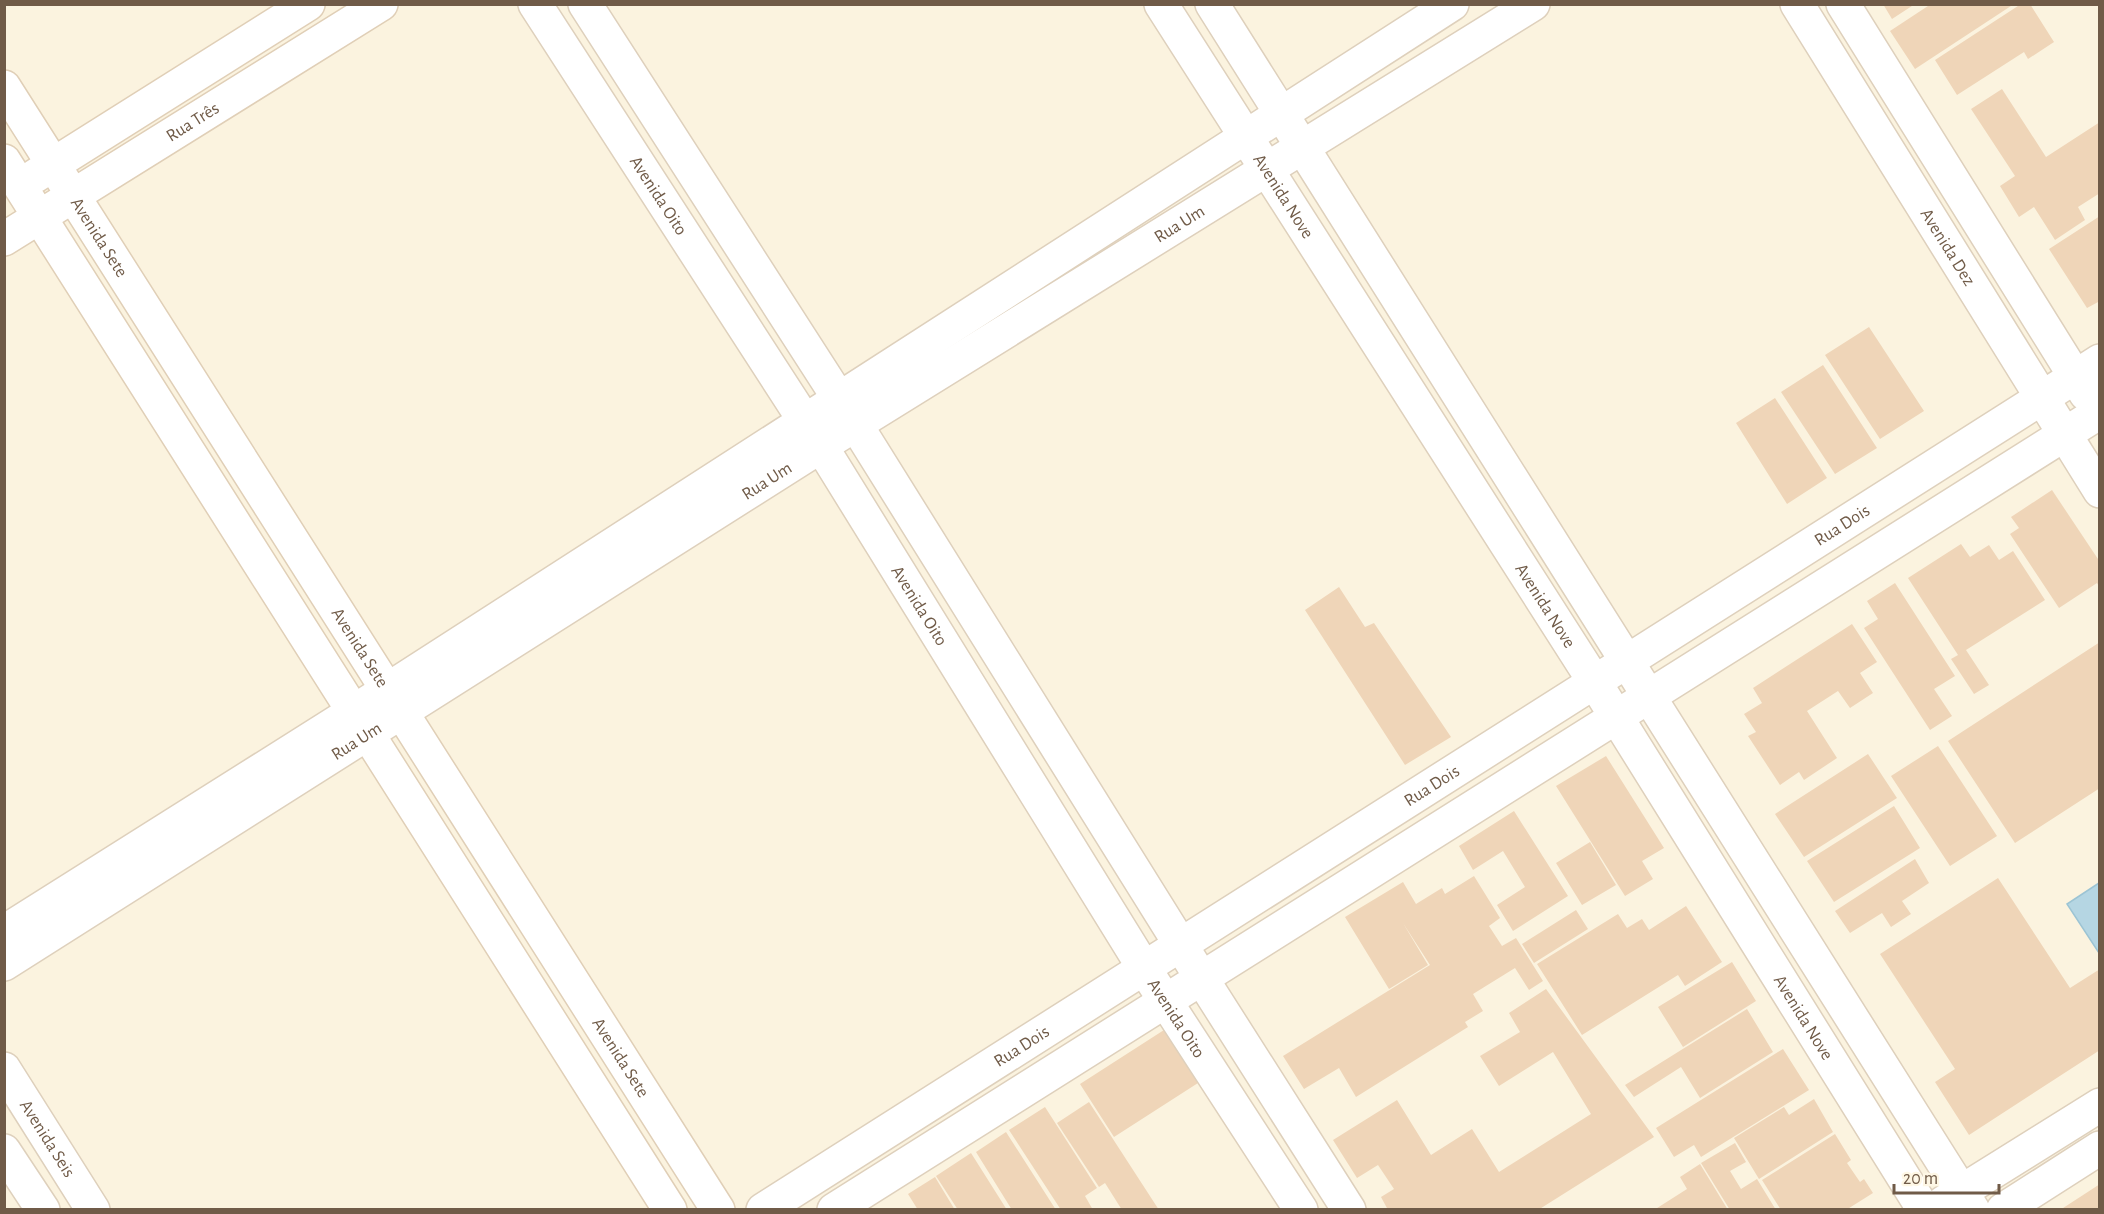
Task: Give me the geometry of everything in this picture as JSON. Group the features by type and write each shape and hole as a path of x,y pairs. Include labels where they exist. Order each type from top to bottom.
{"street":[{"name":"Rua Três","path":"10,180 53,164 308,4"},
{"name":"Rua Três","path":"4,239 381,4"},
{"name":"Avenida Oito","path":"535,4 812,434 1144,968 1168,1000 1301,1209"},
{"path":"585,4 839,397 1180,945 1349,1209"},
{"name":"Avenida Nove","path":"1161,4 1617,717 1924,1209"},
{"path":"1212,4 1967,1200"},
{"name":"Rua Um","path":"812,434 839,397 1452,4"},
{"name":"Rua Um","path":"4,932 360,722 812,434 856,425 1304,149 1533,4"},
{"name":"Avenida Dez","path":"1797,4 2043,397 2063,435 2100,491"},
{"path":"834,1209 2099,414 2087,368 1843,4"},
{"name":"Avenida Sete","path":"4,87 718,1209"},
{"path":"10,180 40,218 670,1209"},
{"name":"Rua Dois","path":"763,1209 2087,368"},
{"name":"Rua Um","path":"4,963 360,722"},
{"name":"Avenida Seis","path":"4,1069 93,1209"},
{"path":"1934,1209 1967,1200 2100,1106"},
{"path":"2003,1209 2100,1148"},
{"path":"4,1151 43,1209"}],"water":[{"path":"2099,883 2099,953 2067,904"}],"building":[{"path":"1883,4 1915,4 1892,19"},
{"path":"1931,4 2014,4 1915,69 1890,31"},
{"path":"2021,4 2030,4 2054,42 2028,59 2024,52 1957,95 1935,60"},
{"path":"2002,89 2046,157 2100,122 2100,193 2078,207 2085,220 2055,240 2034,207 2019,217 2000,186 2015,176 1971,109"},
{"path":"2100,216 2100,301 2087,308 2049,249"},
{"path":"1869,327 1924,411 1880,439 1825,355"},
{"path":"1823,365 1877,448 1835,474 1781,392"},
{"path":"1775,398 1827,478 1787,504 1736,423"},
{"path":"2052,490 2100,562 2100,588 2097,583 2059,608 2010,534 2019,528 2011,517"},
{"path":"1961,544 1970,557 1989,545 1999,560 2013,551 2045,600 1966,650 1989,685 1974,694 1951,659 1958,655 1908,578"},
{"path":"1895,583 1955,676 1934,689 1952,716 1930,730 1864,628 1878,619 1867,601"},
{"path":"1339,587 1365,627 1374,623 1451,737 1405,765 1305,610"},
{"path":"1852,624 1877,662 1860,673 1873,693 1850,708 1838,691 1807,711 1837,758 1804,780 1799,772 1780,785 1748,736 1756,732 1744,714 1762,703 1753,688"},
{"path":"2100,642 2100,788 2015,843 1948,741"},
{"path":"1938,746 1997,836 1950,866 1891,776"},
{"path":"1868,754 1897,798 1804,857 1775,814"},
{"path":"1606,756 1664,848 1642,861 1653,879 1625,896 1556,786"},
{"path":"1894,806 1920,848 1834,902 1807,861"},
{"path":"1514,811 1568,896 1513,931 1497,905 1525,887 1503,851 1473,870 1459,846"},
{"path":"1590,842 1616,885 1582,905 1556,863"},
{"path":"1915,859 1929,883 1902,901 1911,914 1891,927 1882,913 1850,933 1835,911"},
{"path":"1474,876 1500,918 1489,926 1502,946 1516,938 1543,981 1529,990 1515,968 1473,994 1483,1011 1465,1022 1468,1027 1356,1097 1339,1068 1304,1089 1283,1056 1430,965 1403,923 1428,965 1389,989 1345,917 1403,882 1416,904 1442,888 1445,894"},
{"path":"1998,878 2070,988 2100,969 2100,1050 1969,1135 1935,1082 1955,1069 1880,954"},
{"path":"1686,906 1722,962 1685,986 1678,975 1582,1035 1537,964 1618,914 1627,928 1642,919 1649,930"},
{"path":"1576,910 1588,929 1534,963 1522,944"},
{"path":"1732,962 1756,1001 1683,1047 1658,1007"},
{"path":"1546,989 1654,1137 1538,1210 1388,1210 1381,1197 1394,1189 1378,1165 1357,1178 1333,1140 1397,1100 1431,1155 1472,1129 1499,1172 1591,1114 1553,1052 1499,1086 1480,1056 1520,1032 1509,1013"},
{"path":"1747,1009 1773,1052 1700,1098 1681,1067 1634,1097 1625,1085"},
{"path":"1164,1030 1198,1083 1114,1137 1080,1084"},
{"path":"1783,1049 1809,1090 1701,1157 1694,1145 1674,1157 1656,1128"},
{"path":"1814,1099 1833,1132 1759,1179 1734,1138 1784,1107 1789,1115"},
{"path":"1089,1102 1159,1210 1122,1210 1105,1183 1099,1187 1057,1123"},
{"path":"1045,1107 1097,1188 1085,1196 1093,1210 1061,1210 1009,1130"},
{"path":"1006,1132 1056,1210 1012,1210 976,1152"},
{"path":"1835,1134 1851,1160 1847,1163 1860,1182 1864,1179 1873,1193 1846,1210 1781,1210 1762,1180"},
{"path":"1735,1143 1746,1162 1730,1171 1741,1189 1757,1179 1776,1210 1730,1210 1701,1163"},
{"path":"971,1153 1007,1210 958,1210 936,1176"},
{"path":"1700,1164 1728,1210 1654,1210 1687,1189 1680,1177"},
{"path":"935,1177 955,1210 918,1210 908,1194"},
{"path":"2100,1184 2100,1210 2060,1210"}]}
